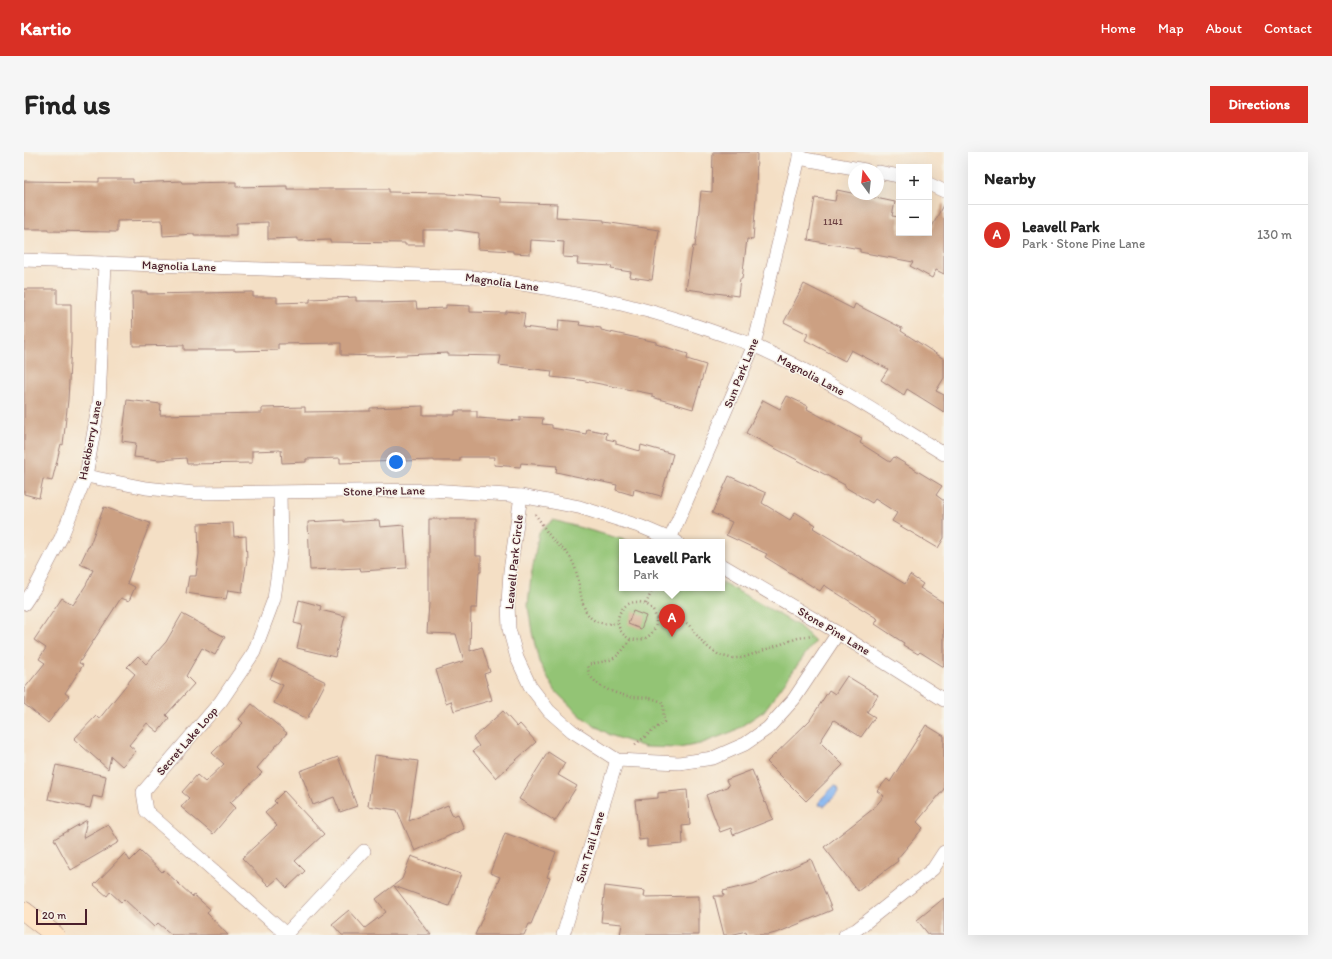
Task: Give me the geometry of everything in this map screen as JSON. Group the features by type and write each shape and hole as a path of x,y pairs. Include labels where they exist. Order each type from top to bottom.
{"main road":[{"path":"24,911 55,935"}],"street":[{"path":"799,155 848,166"},
{"name":"Sun Park Lane","path":"673,539 754,345 799,155"},
{"path":"884,173 896,175"},
{"path":"932,185 944,191"},
{"name":"Magnolia Lane","path":"24,260 473,277 530,285 616,302 680,319 754,345 828,382 944,454"},
{"name":"Hackberry Lane","path":"24,604 36,586 62,538 86,476 99,402 105,263"},
{"name":"Stone Pine Lane","path":"86,476 146,488 194,493 431,490 521,496 579,507 642,527 671,539"},
{"name":"Secret Lake Loop","path":"280,493 280,550 274,599 254,652 221,701 143,792 146,811 287,934"},
{"name":"Leavell Park Circle","path":"521,496 510,571 508,604 509,629 517,658 530,686 549,711 572,731 616,760"},
{"name":"Stone Pine Lane","path":"725,568 838,633 944,700"},
{"path":"616,760 679,763 713,758 745,744 768,728 794,699 838,633"},
{"name":"Sun Trail Lane","path":"563,935 616,760"},
{"path":"287,934 364,851"},
{"path":"845,935 856,930 933,868 944,852"}],"path":[{"path":"521,496 554,541 564,549 571,558 589,617 598,623 617,623"},
{"path":"646,604 652,591"},
{"path":"635,602 646,604 652,610 656,618 655,629 647,638 641,640 630,640 621,633 617,623 619,613 626,606 635,602"},
{"path":"656,618 680,618 689,625 710,649 719,655 730,658 742,658 798,638 838,633"},
{"path":"616,760 664,722 663,703 648,697 628,697 621,695 601,686 591,679 588,672 588,666 593,663 612,660 622,651 630,640"}],"green space":[{"path":"553,520 621,539 619,539 619,591 725,591 725,584 799,626 815,641 764,711 734,731 700,744 679,748 645,747 610,735 582,717 556,692 539,662 528,606 531,577 539,532"}],"water":[{"path":"835,786 838,787 839,792 825,806 819,805 821,799"}],"building":[{"path":"713,152 757,152 753,240 747,239 742,279 740,279 738,296 686,289 693,246 695,247 701,191 712,192"},
{"path":"99,179 133,179 133,183 181,181 182,183 236,182 236,187 287,186 287,189 389,189 389,192 447,193 501,198 501,202 557,204 556,217 604,220 604,222 659,230 652,280 630,277 631,272 611,269 612,266 577,264 578,258 563,257 564,242 531,240 530,254 513,253 513,251 478,249 479,233 457,230 423,230 423,245 405,245 405,243 330,242 330,240 298,241 298,238 268,239 268,222 236,223 236,236 194,236 194,234 163,236 162,220 117,221 117,232 48,231 48,229 24,229 24,181 99,182"},
{"path":"837,190 848,192 848,200 884,200 895,202 892,216 896,217 896,236 932,236 932,227 944,203 944,274 936,270 932,278 910,266 913,262 860,252 860,249 808,240 815,198 835,201"},
{"path":"804,284 853,309 855,304 902,328 901,331 944,359 944,378 936,391 944,395 944,412 907,389 904,395 881,380 888,369 851,350 845,361 805,340 808,334 784,322"},
{"path":"24,289 57,289 57,304 71,304 71,344 68,400 63,445 61,444 52,481 43,479 39,498 24,494"},
{"path":"132,292 147,292 147,294 253,292 253,297 277,297 277,303 310,302 310,299 356,297 356,301 382,301 382,303 416,302 417,309 446,308 446,305 470,306 470,312 506,313 506,311 525,313 523,327 558,331 559,320 580,322 579,325 601,328 601,330 656,342 656,344 688,354 687,359 706,365 693,409 652,397 652,394 580,380 551,377 552,371 499,365 501,356 448,355 448,353 382,356 341,355 341,343 278,344 278,350 235,351 184,350 184,345 133,346"},
{"path":"787,396 808,406 807,409 862,439 860,443 890,462 894,457 942,486 936,495 944,501 944,538 938,548 892,521 897,513 875,499 872,503 845,487 845,485 746,433 763,400 780,409"},
{"path":"127,400 161,404 160,415 262,413 262,408 305,407 305,412 370,411 370,408 423,406 423,415 455,415 455,411 477,411 477,418 520,421 520,417 543,418 542,424 552,425 552,428 586,434 587,429 607,433 606,439 616,441 616,444 640,451 641,445 673,454 661,496 634,489 633,495 616,490 617,485 556,472 557,466 521,463 520,467 494,465 495,457 460,457 460,461 434,460 340,463 340,458 306,459 306,462 282,463 281,450 252,451 252,463 187,464 186,458 159,460 134,457 136,443 122,441"},
{"path":"729,476 766,493 762,503 790,520 795,512 816,525 813,528 905,584 910,575 923,584 920,588 944,603 944,667 920,652 918,654 903,645 904,643 875,624 878,619 824,585 820,591 765,557 767,554 726,535 732,522 712,513"},
{"path":"104,507 150,523 127,583 135,587 129,601 121,598 79,663 83,665 65,693 69,696 48,723 24,704 24,689 45,663 39,659 46,648 34,640 62,598 73,605 86,585 93,570 80,564 89,547"},
{"path":"429,519 476,519 476,556 481,556 481,572 479,572 477,608 471,608 470,651 482,647 490,672 484,674 492,700 454,711 451,701 446,703 436,670 464,661 456,634 427,633 429,603"},
{"path":"344,520 344,522 379,520 380,527 404,525 407,568 361,571 360,568 310,570 308,522"},
{"path":"233,523 234,537 246,536 247,559 242,592 228,590 226,599 186,593 189,576 196,576 199,554 198,524"},
{"path":"299,600 321,606 320,610 345,616 335,657 297,648 302,625 294,623"},
{"path":"633,611 646,616 641,629 628,624"},
{"path":"182,614 225,637 215,655 202,648 186,676 194,684 166,715 169,718 158,732 147,723 129,745 136,751 122,766 111,756 108,769 74,739 96,716 99,719 135,674 127,667 138,656 146,664 166,642"},
{"path":"279,659 326,682 307,719 274,703 283,685 270,679"},
{"path":"847,676 878,695 867,712 875,717 861,737 834,720 820,742 843,765 806,801 767,762 810,720 829,690 835,694"},
{"path":"252,704 287,733 257,768 262,773 230,803 235,808 213,834 181,807 189,798 182,792 197,775 205,782 224,764 212,753 243,723 239,719"},
{"path":"503,711 517,727 520,724 536,742 496,778 473,751 479,746 473,738"},
{"path":"926,725 944,736 944,789 917,822 923,828 897,859 898,861 858,891 824,847 873,809 884,796 877,791 887,779 890,782"},
{"path":"548,752 565,763 558,775 577,786 555,821 519,799"},
{"path":"375,755 418,761 409,821 448,805 453,816 458,814 464,829 415,851 397,810 368,806"},
{"path":"338,757 357,806 340,812 334,797 313,805 300,771"},
{"path":"56,765 106,776 102,798 93,796 90,808 48,799"},
{"path":"752,770 773,819 733,835 731,828 720,832 706,795 729,786 726,780"},
{"path":"687,790 690,825 682,826 683,844 647,847 647,839 639,840 635,800 658,798 658,793"},
{"path":"284,791 324,834 295,861 305,871 287,888 278,878 269,886 242,858 277,826 265,813 276,803 274,801"},
{"path":"87,820 83,838 108,824 119,842 71,870 54,839"},
{"path":"505,833 556,852 547,877 550,878 531,924 529,924 524,935 475,935 500,877 490,873"},
{"path":"140,851 162,872 164,870 193,897 194,895 210,909 207,913 228,935 172,935 158,923 154,927 124,899 121,902 110,892 107,896 94,885 125,853 130,861"},
{"path":"411,856 461,874 449,906 394,886 431,935 342,935 332,924 349,910 365,928 386,912 376,899 402,879"},
{"path":"811,859 832,910 779,932 768,935 747,935 746,931 731,935 724,935 714,896 724,896 723,891 753,884"},
{"path":"605,886 645,891 644,897 699,896 699,935 620,935 622,924 601,922"},
{"path":"944,898 944,935 929,935 917,920"}],"place":[{"name":"Leavell Park","path":"672,637"}]}
